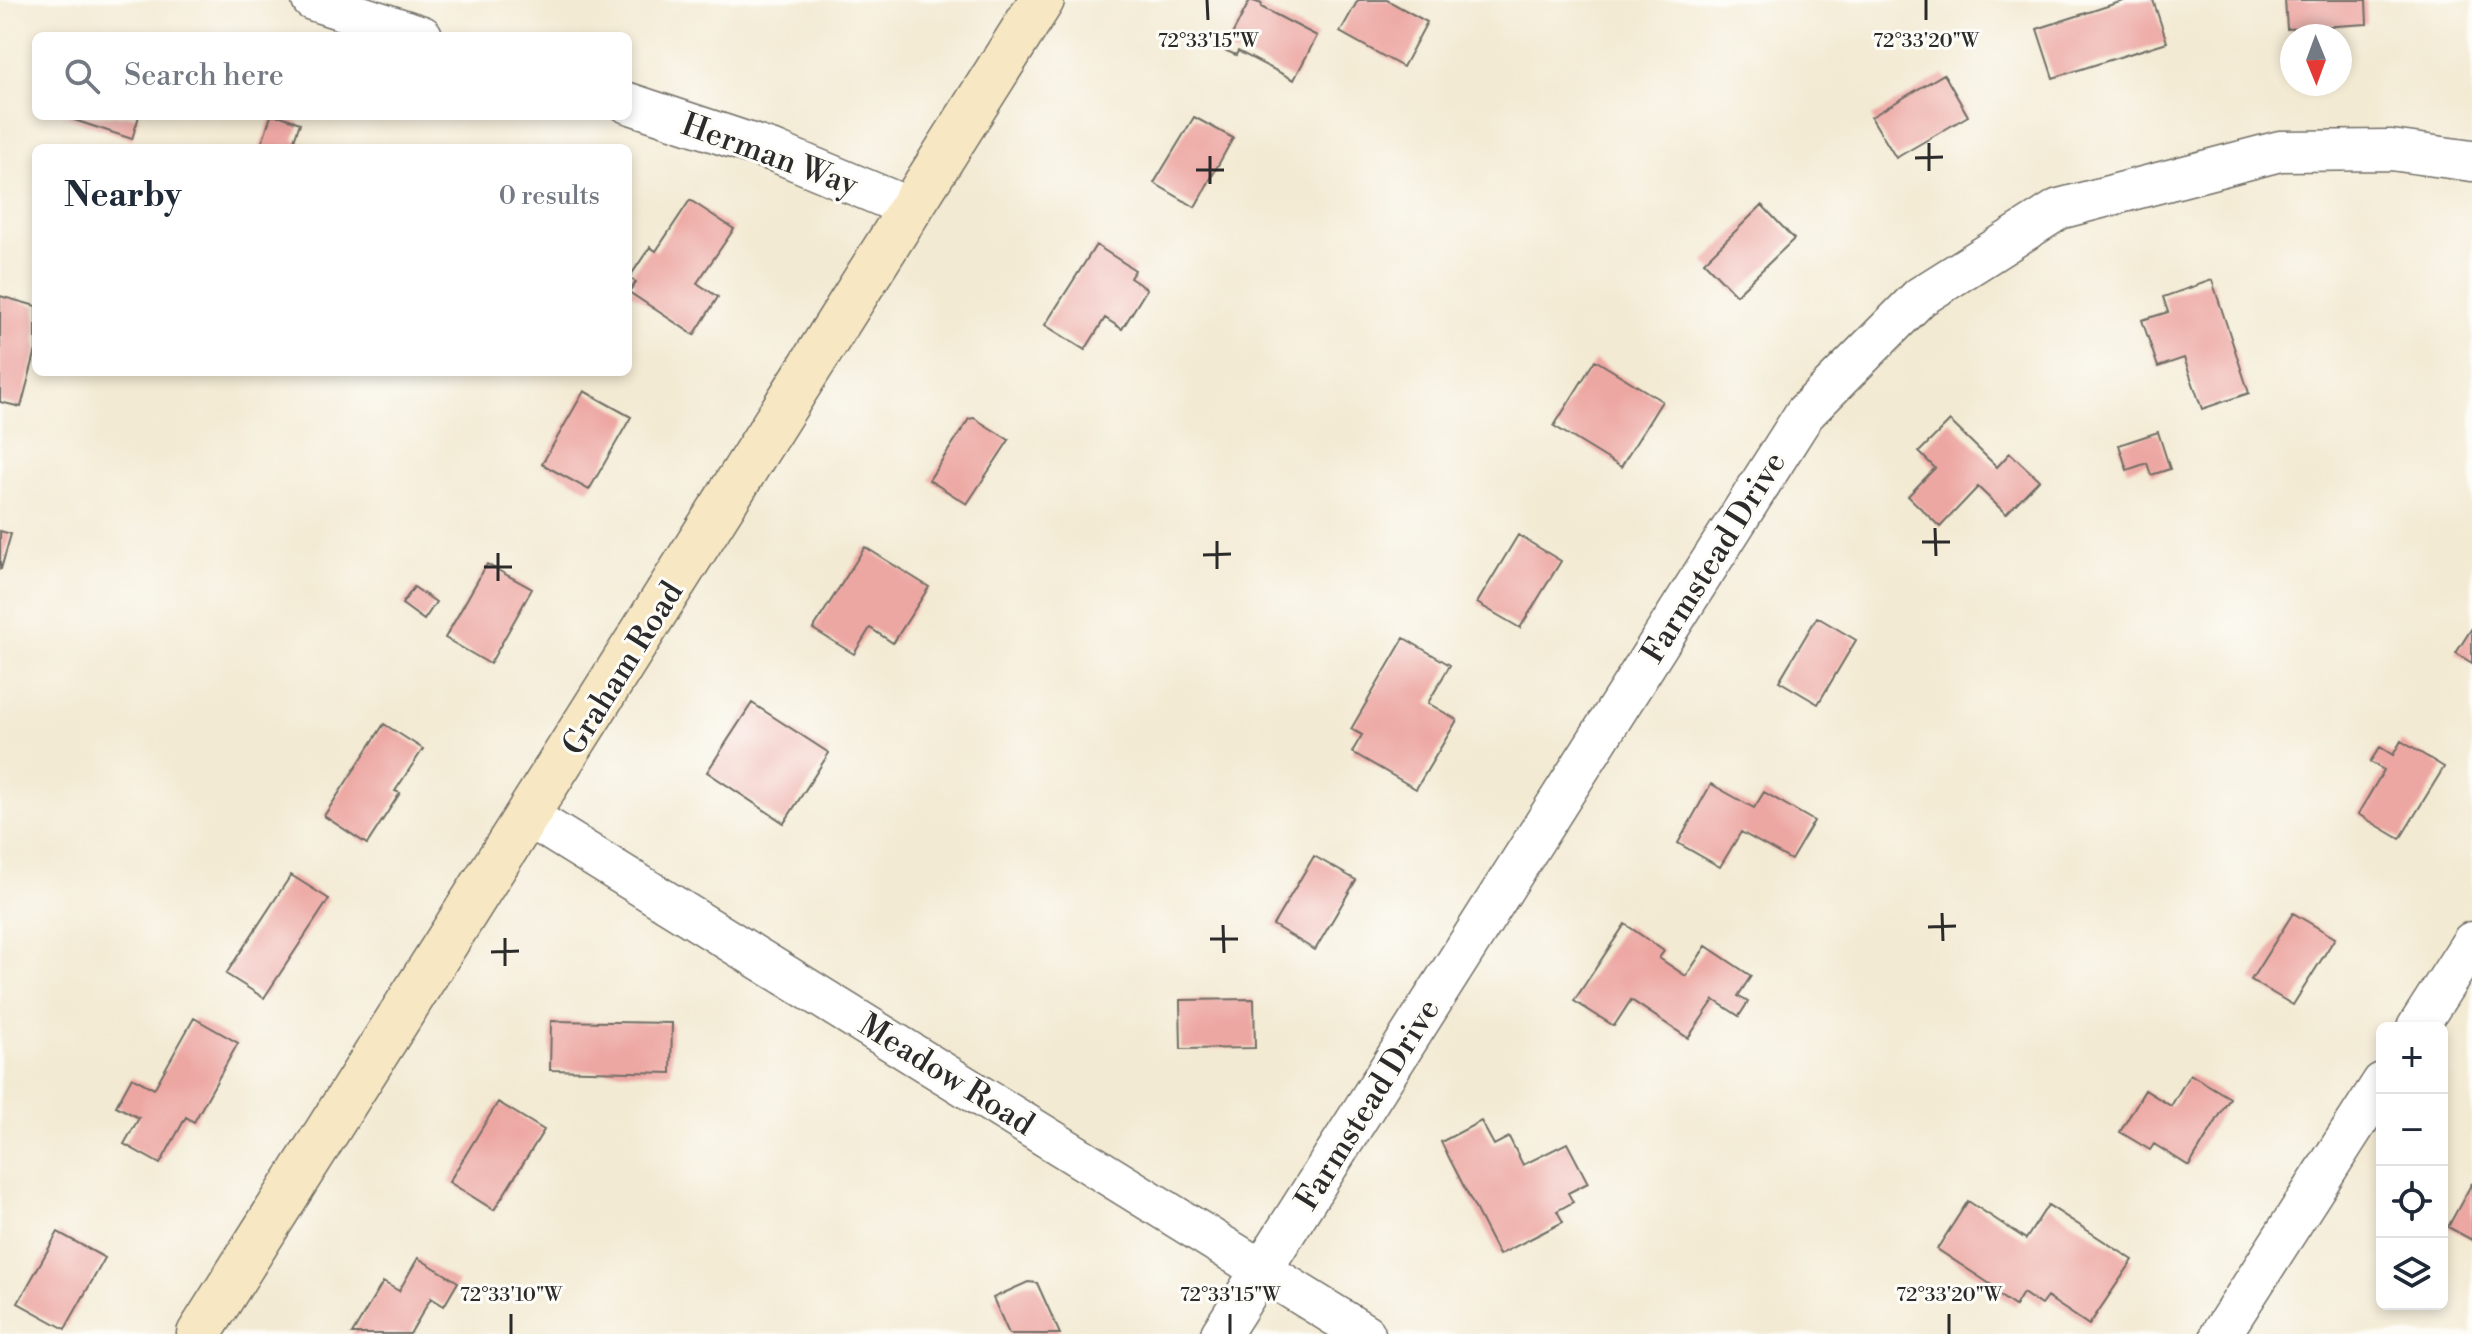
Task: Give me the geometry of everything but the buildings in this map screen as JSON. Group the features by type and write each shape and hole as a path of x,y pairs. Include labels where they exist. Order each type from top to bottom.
{"street":[{"path":"312,0 410,32"},
{"name":"Graham Road","path":"199,1334 1042,0"},
{"name":"Herman Way","path":"632,104 776,152 910,208"},
{"name":"Farmstead Drive","path":"1221,1334 1805,413 1920,297 2059,209 2280,151 2391,150 2472,161"},
{"name":"Meadow Road","path":"528,816 1365,1334"},
{"path":"2421,1022 2472,942"},
{"path":"2221,1334 2376,1092"}]}
